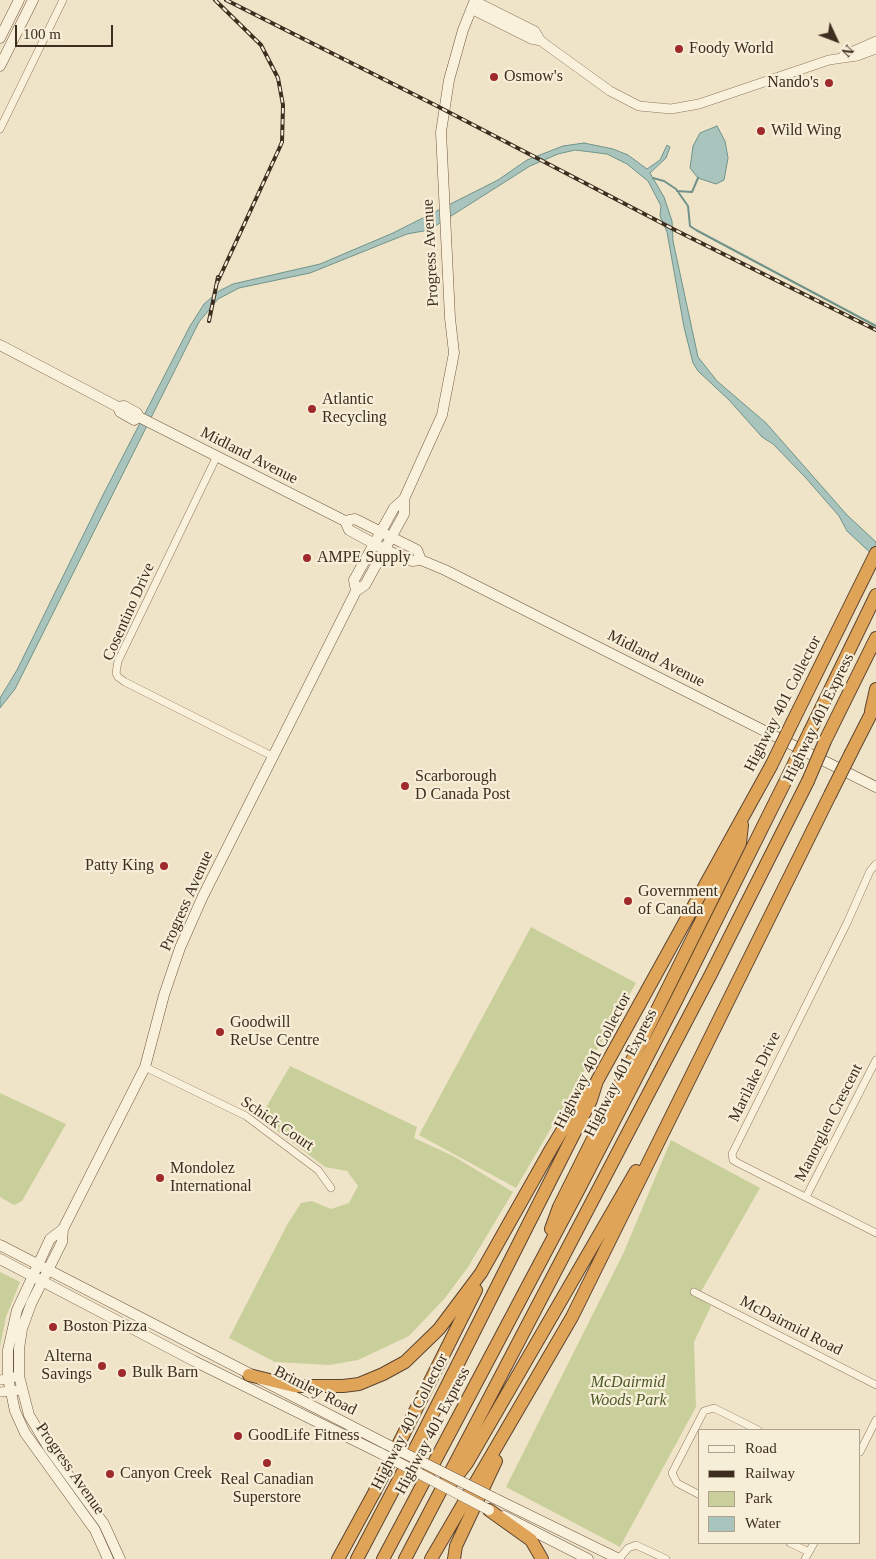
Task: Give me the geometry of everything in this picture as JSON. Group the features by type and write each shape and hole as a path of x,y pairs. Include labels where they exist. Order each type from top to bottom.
{"highway":[{"name":"Highway 401 Collector","path":"357,1559 418,1443 591,1100 597,1081 771,766 876,553"},
{"name":"Highway 401 Express","path":"383,1559 672,1010 876,595"},
{"name":"Highway 401 Express","path":"405,1559 712,974 808,781 825,741 876,638"},
{"path":"869,718 876,689"},
{"path":"431,1559 576,1309 876,704"},
{"path":"539,1265 559,1207 740,843 743,818"},
{"path":"435,1504 472,1454 600,1237 718,1025"},
{"path":"248,1375 294,1386 319,1388 360,1384 405,1362 422,1347 450,1316 481,1273 583,1096 597,1081"},
{"path":"338,1559 404,1434 474,1294 481,1273"},
{"path":"454,1559 456,1546 495,1464 505,1432"},
{"path":"491,1504 531,1540 542,1559"}],"main road":[{"path":"0,38 19,0"},
{"path":"0,66 33,0"},
{"name":"Progress Avenue","path":"356,591 354,580 394,508 404,499 442,415 454,353 450,318 441,132 449,80 474,4"},
{"name":"Midland Avenue","path":"0,345 118,407 124,406 137,413 139,417 346,521 355,519 417,550 421,560"},
{"name":"Progress Avenue","path":"120,1559 104,1524 37,1432 29,1415 21,1390 19,1376 19,1349 22,1329 41,1282 62,1242 63,1229 145,1066 164,995 180,948 203,896 356,591 365,585 404,514 404,499"},
{"name":"Midland Avenue","path":"346,521 350,530 384,549 412,561 421,560 876,787"},
{"name":"Progress Avenue","path":"63,1229 50,1240 37,1264 13,1324 4,1379 5,1392 29,1439 94,1530 108,1559"},
{"name":"Brimley Road","path":"0,1245 140,1317 491,1504 619,1559"},
{"name":"Brimley Road","path":"0,1259 134,1329 383,1448"},
{"path":"134,1329 140,1317"},
{"name":"Brimley Road","path":"491,1504 519,1522 588,1559"},
{"path":"94,1530 104,1524"}],"street":[{"path":"0,129 63,0"},
{"path":"474,4 531,39 541,41 610,92 639,106 671,109 699,104 842,57 857,56 876,49"},
{"path":"842,57 855,48 876,41"},
{"name":"Cosentino Drive","path":"217,456 118,661 116,672 118,677 125,682 272,756"},
{"name":"Marilake Drive","path":"876,864 870,871 847,923 732,1154 733,1160 738,1163 876,1233"},
{"name":"Manorglen Crescent","path":"806,1198 876,1060"},
{"name":"Schick Court","path":"145,1066 246,1116 318,1170 332,1188"},
{"name":"McDairmid Road","path":"694,1292 876,1385"},
{"path":"4,1379 19,1376"},
{"path":"5,1392 21,1390"},
{"path":"698,1494 677,1483 672,1473 704,1410 714,1408 756,1429"},
{"path":"861,1450 876,1420"},
{"path":"619,1559 628,1548 636,1544 666,1559"},
{"path":"791,1544 807,1556 813,1544"}],"green space":[{"path":"531,927 636,983 516,1188 419,1135"},
{"path":"290,1066 417,1127 414,1138 453,1156 513,1192 468,1267 445,1298 409,1336 358,1360 330,1365 275,1362 229,1338 287,1225 301,1203 312,1201 331,1209 349,1203 358,1186 347,1171 325,1167 260,1118"},
{"path":"0,1093 66,1124 22,1201 14,1205 0,1197"},
{"name":"McDairmid Woods Park","path":"671,1140 760,1188 698,1297 711,1306 694,1342 696,1407 620,1547 506,1487 623,1254"},
{"path":"0,1272 20,1282 6,1317 0,1347"}],"water":[{"path":"717,126 725,141 728,158 724,180 716,184 698,178 690,168 693,146 700,133"},
{"path":"584,143 613,149 628,155 647,169 660,160 667,145 670,147 666,158 650,173 664,197 672,221 673,241 698,357 717,381 766,423 847,515 876,542 876,558 847,531 839,516 805,477 773,444 762,437 729,400 698,371 693,363 684,327 667,232 660,216 661,206 648,181 627,164 607,154 575,150 558,154 530,166 429,230 407,234 310,273 239,288 218,299 199,322 15,689 0,708 0,698 17,670 103,495 190,326 204,304 219,291 233,284 320,264 393,233 498,180 527,160 563,146"}],"waterway":[{"path":"653,178 664,181 676,189 688,206 690,226 696,230 876,326"},
{"path":"677,191 692,192 698,178"}],"railway":[{"path":"215,0 261,45 278,78 283,105 282,142 217,283"},
{"path":"226,0 435,105 677,231 876,330"},
{"path":"209,321 218,277"}],"place":[{"name":"Foody World","path":"679,49"},
{"name":"Osmow's","path":"494,77"},
{"name":"Nando's","path":"829,83"},
{"name":"Wild Wing","path":"761,131"},
{"name":"Atlantic Recycling","path":"312,409"},
{"name":"AMPE Supply","path":"307,558"},
{"name":"Scarborough D Canada Post","path":"405,786"},
{"name":"Patty King","path":"164,866"},
{"name":"Government of Canada","path":"628,901"},
{"name":"Goodwill ReUse Centre","path":"220,1032"},
{"name":"Mondolez International","path":"160,1178"},
{"name":"Boston Pizza","path":"53,1327"},
{"name":"Alterna Savings","path":"102,1366"},
{"name":"Bulk Barn","path":"122,1373"},
{"name":"GoodLife Fitness","path":"238,1436"},
{"name":"Real Canadian Superstore","path":"267,1463"},
{"name":"Canyon Creek","path":"110,1474"}]}
